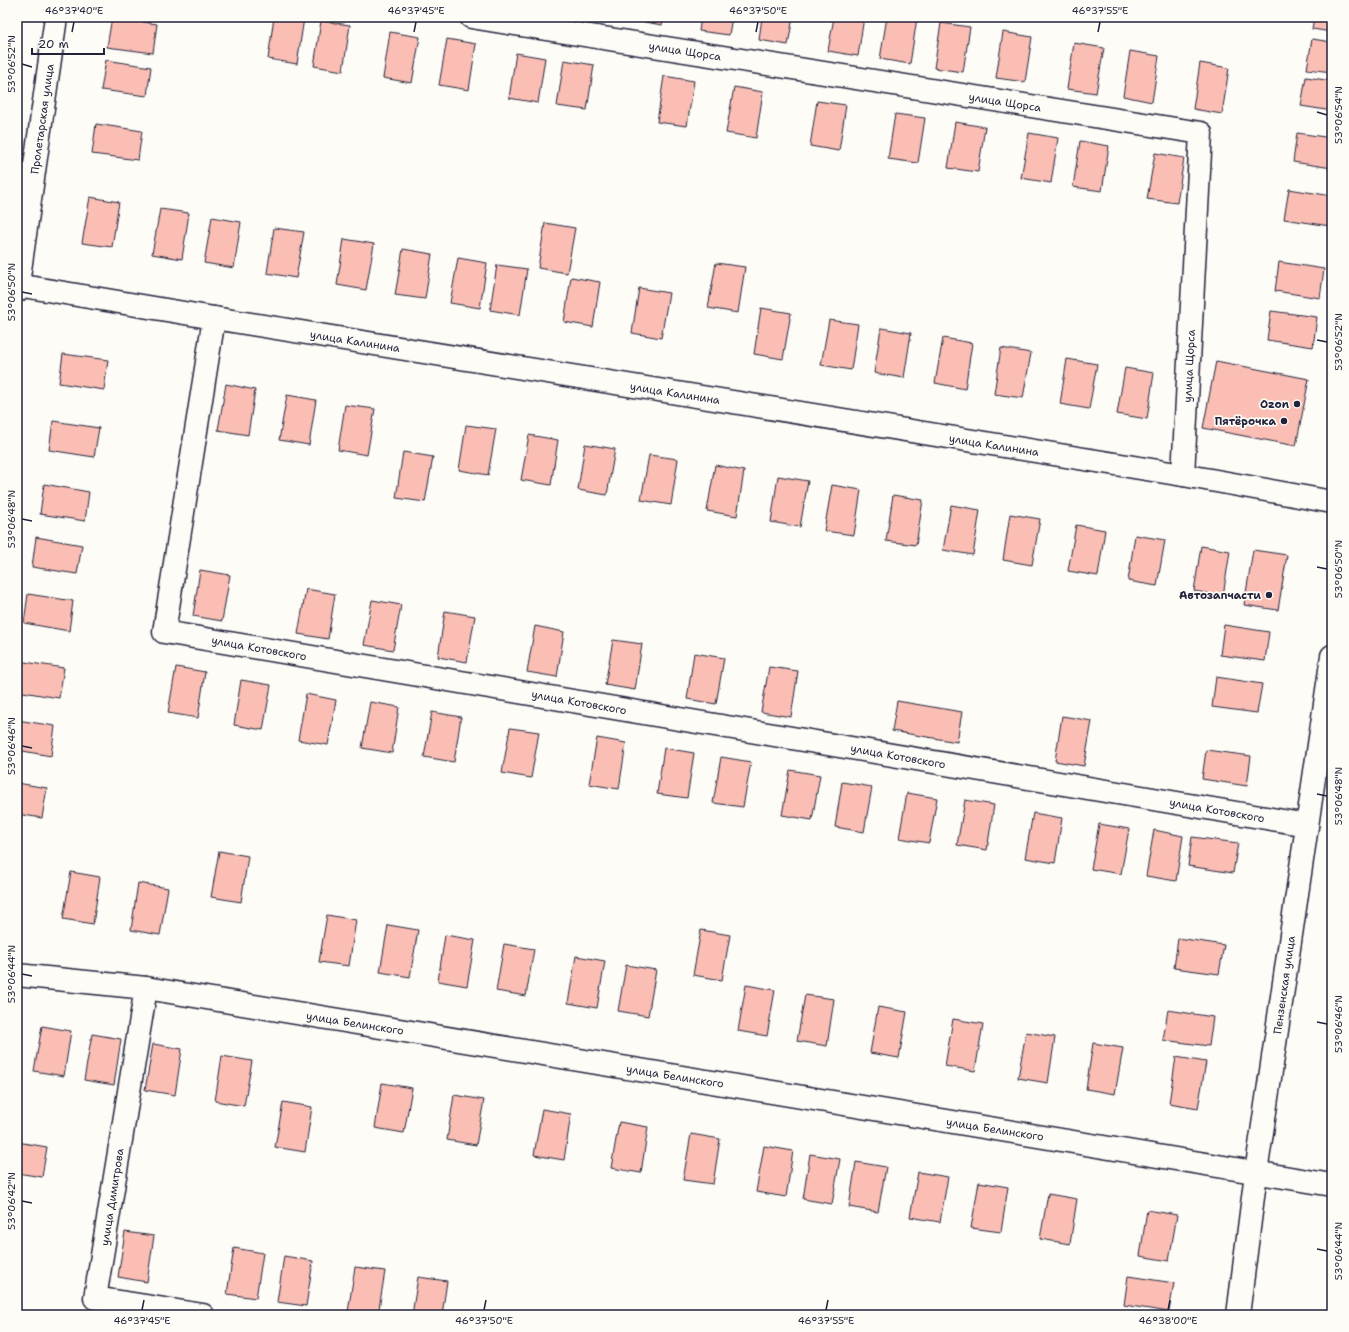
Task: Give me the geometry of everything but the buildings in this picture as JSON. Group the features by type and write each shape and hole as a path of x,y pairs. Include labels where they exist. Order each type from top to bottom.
{"street":[{"name":"Пролетарская улица","path":"17,287 56,17"},
{"name":"улица Щорса","path":"471,17 1201,133 1183,476"},
{"name":"улица Калинина","path":"17,287 1183,476 1332,502"},
{"name":"улица Котовского","path":"214,318 164,632 1307,825"},
{"name":"Пензенская улица","path":"1238,1315 1256,1173 1332,656"},
{"name":"улица Белинского","path":"17,975 146,988 1332,1185"},
{"name":"улица Димитрова","path":"146,988 95,1298 203,1315"}],"place":[{"name":"Ozon","path":"1297,404"},
{"name":"Пятёрочка","path":"1284,421"},
{"name":"Автозапчасти","path":"1269,595"}]}
